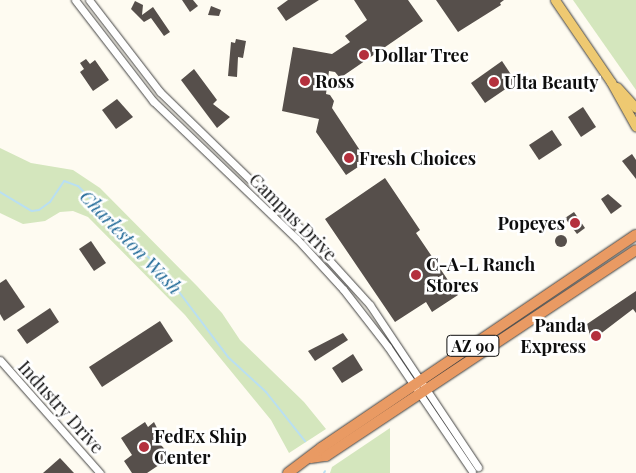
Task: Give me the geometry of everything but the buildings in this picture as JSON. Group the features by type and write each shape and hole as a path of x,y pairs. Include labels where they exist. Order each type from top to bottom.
{"highway":[{"name":"AZ 90","path":"420,388 636,235"},
{"name":"AZ 90","path":"288,473 311,458 321,448 420,388 636,250"}],"main road":[{"path":"555,0 611,82 636,127"},
{"path":"611,82 636,108"}],"street":[{"name":"Campus Drive","path":"75,0 153,101 297,239 343,289 420,388"},
{"name":"Campus Drive","path":"89,0 160,92 300,228 370,305 420,388 475,469"},
{"name":"Industry Drive","path":"0,360 100,473"}],"green space":[{"path":"573,0 636,0 636,90"},
{"path":"0,148 31,163 73,170 100,188 197,286 222,313 240,340 304,402 326,429 289,453 271,420 185,315 88,217 73,211 60,212 45,221 23,224 0,213"},
{"path":"390,428 390,473 330,473 332,467"}],"waterway":[{"name":"Charleston Wash","path":"0,192 32,211 39,210 50,202 64,181 78,186 167,276 228,357 266,392 305,441"}],"place":[{"name":"Dollar Tree","path":"364,55"},
{"name":"Ross","path":"305,81"},
{"name":"Ulta Beauty","path":"494,82"},
{"name":"Fresh Choices","path":"349,158"},
{"name":"Popeyes","path":"575,223"},
{"name":"C-A-L Ranch Stores","path":"416,275"},
{"name":"Panda Express","path":"596,336"},
{"name":"FedEx Ship Center","path":"144,447"}]}
